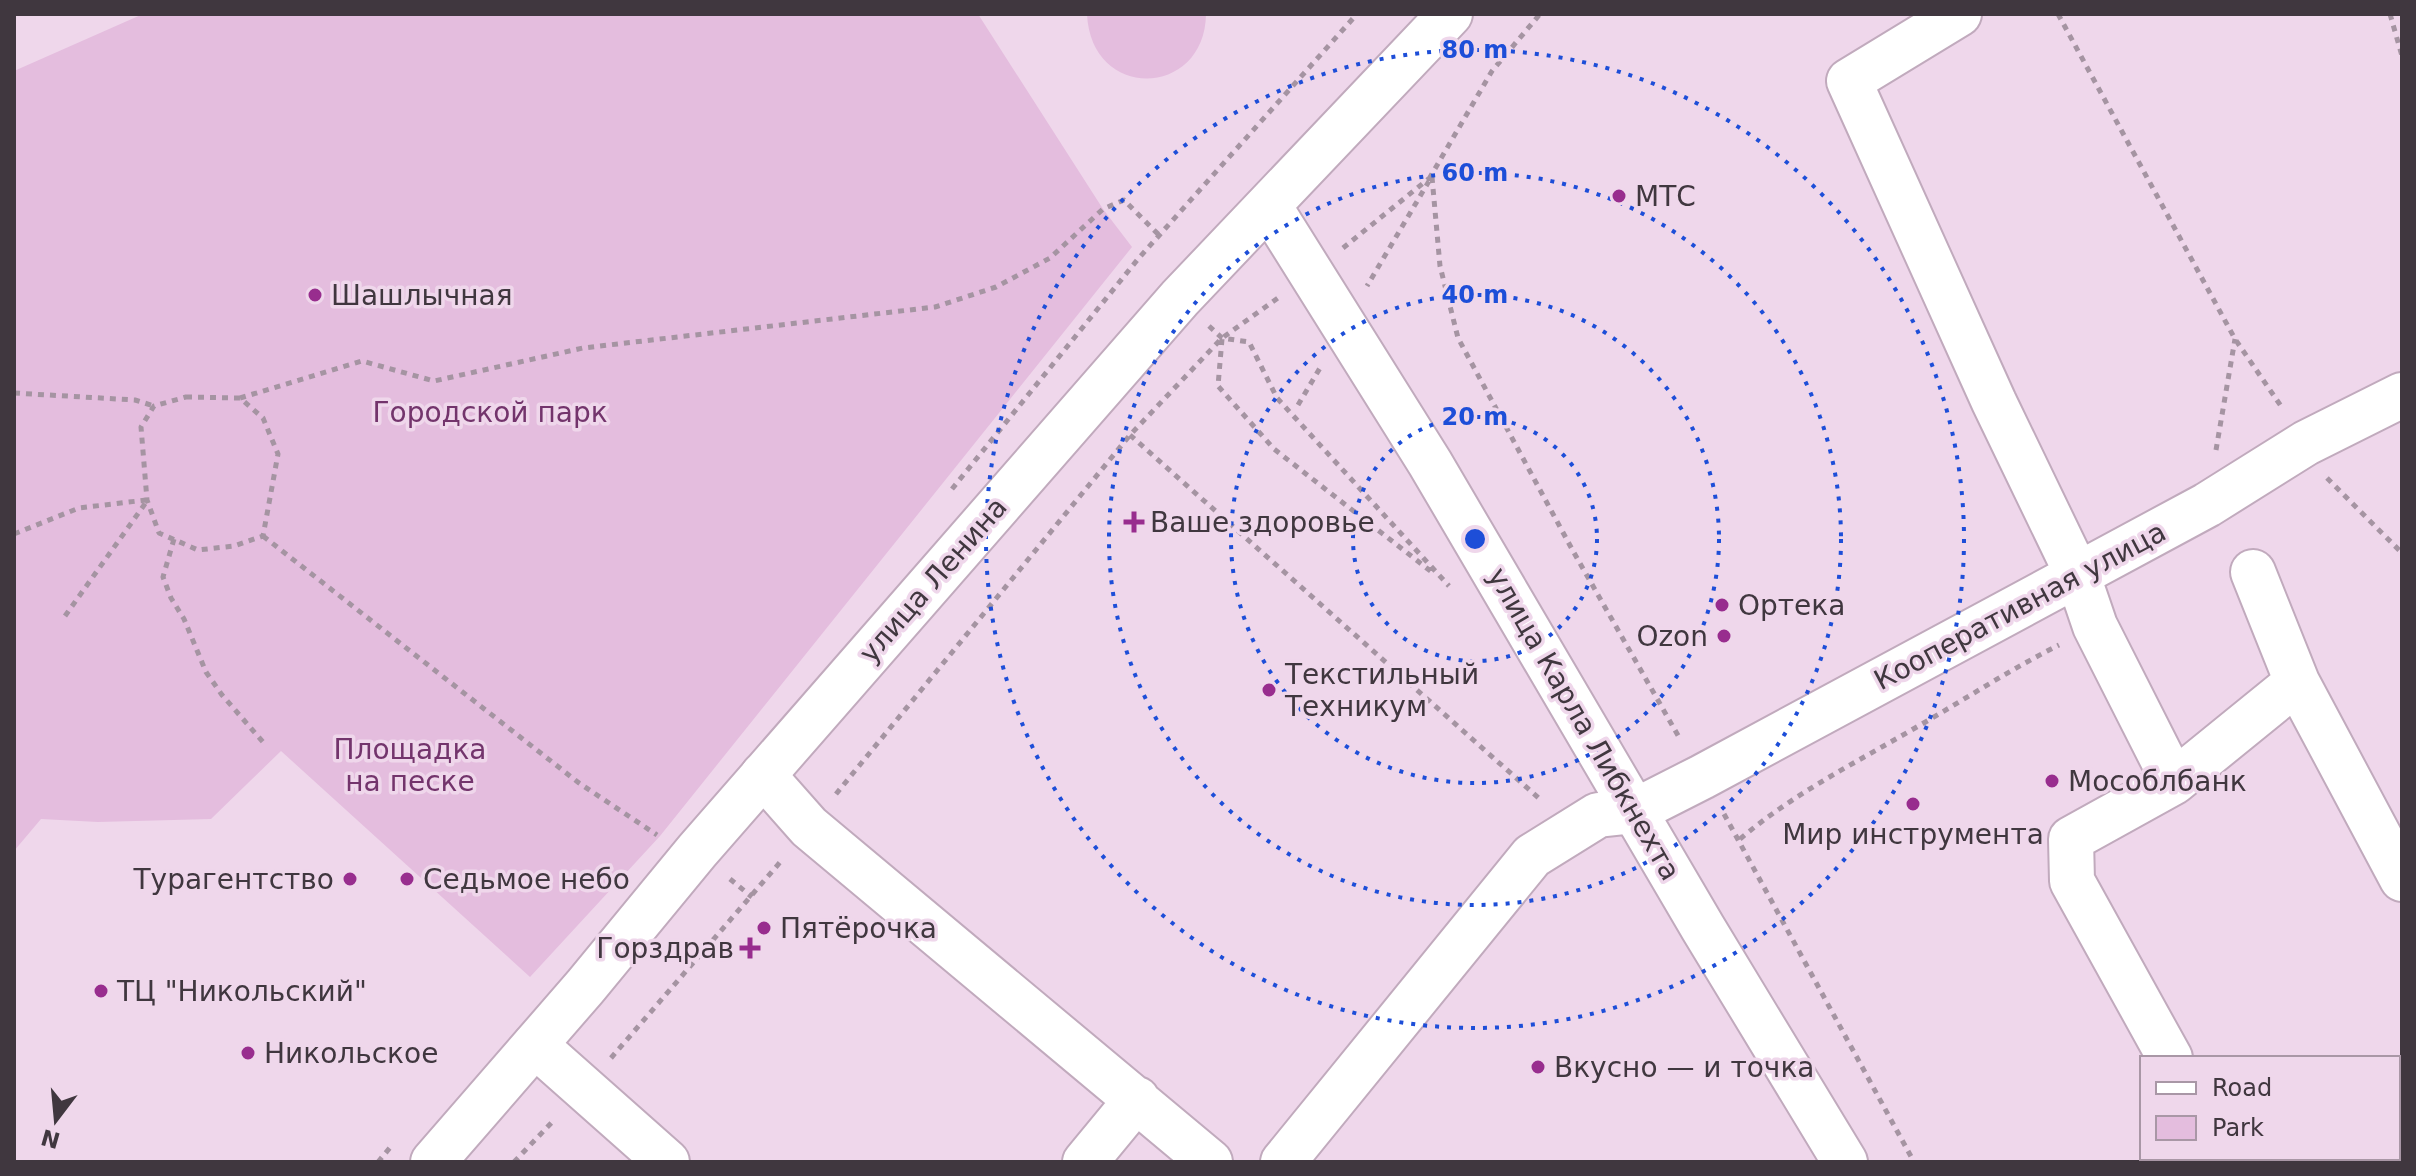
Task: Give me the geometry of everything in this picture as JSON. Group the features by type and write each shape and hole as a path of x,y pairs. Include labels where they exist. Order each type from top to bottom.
{"main road":[{"name":"улица Ленина","path":"433,1162 763,775 1180,298 1450,14"},
{"path":"1959,14 1849,81 1994,402 2078,576 2095,626 2174,782"},
{"name":"улица Карла Либкнехта","path":"1269,206 1430,463 1617,813 1845,1162"},
{"name":"Кооперативная улица","path":"1283,1162 1532,856 1617,813 1702,777 2207,505 2306,443 2400,400"},
{"path":"2253,572 2297,682 2402,879"},
{"path":"2169,1056 2072,881 2071,839 2174,782 2297,682"},
{"path":"763,775 809,827 1137,1099 1171,1147 1210,1162"},
{"path":"535,1045 667,1162"},
{"path":"1085,1162 1137,1099"}],"path":[{"path":"1138,259 1357,14"},
{"path":"1432,176 1361,298 1492,71 1540,14"},
{"path":"2058,14 2235,339 2306,443 2323,474 2402,553"},
{"path":"2390,14 2402,56"},
{"path":"514,1162 583,1089 752,897 1130,435 1222,338 1313,273 1432,176"},
{"path":"1432,176 1440,266 1458,338 1573,551 1739,839 1914,1162"},
{"path":"14,393 135,400 154,406 186,397 240,398 362,361 434,381 583,348 935,307 996,287 1050,258 1103,209 1124,200 1160,236"},
{"path":"1222,338 1249,342 1277,398 1457,594"},
{"path":"1222,338 1218,386 1274,449 1447,584"},
{"path":"1298,405 1321,364"},
{"path":"240,398 263,418 278,454 263,536"},
{"path":"154,406 141,427 147,500 159,533 198,550 234,546 263,536"},
{"path":"1130,435 1556,814 1617,813"},
{"path":"14,534 79,508 147,500"},
{"path":"65,616 147,500"},
{"path":"263,536 579,783 660,836"},
{"path":"174,539 163,577 171,598 184,619 206,672 263,742"},
{"path":"1739,839 1767,816 1827,777 1917,727 2002,674 2095,626"}],"green space":[{"name":"Городской парк","path":"143,14 978,14 1103,209 1132,247 660,836 530,977 281,751 211,819 98,822 41,819 14,851 14,71"},
{"path":"1087,14 1206,14 1201,42 1188,62 1169,74 1148,78 1126,75 1107,63 1093,43"}],"place":[{"name":"МТС","path":"1619,196"},
{"name":"Шашлычная","path":"315,295"},
{"name":"Ваше здоровье","path":"1134,522"},
{"name":"Ортека","path":"1722,605"},
{"name":"Ozon","path":"1724,636"},
{"name":"Текстильный Техникум","path":"1269,690"},
{"name":"Мособлбанк","path":"2052,781"},
{"name":"Мир инструмента","path":"1913,804"},
{"name":"Турагентство","path":"350,879"},
{"name":"Седьмое небо","path":"407,879"},
{"name":"Пятёрочка","path":"764,928"},
{"name":"Горздрав","path":"750,948"},
{"name":"ТЦ \"Никольский\"","path":"101,991"},
{"name":"Никольское","path":"248,1053"},
{"name":"Вкусно — и точка","path":"1538,1067"}],"park label":[{"name":"Площадка на песке","path":"410,765"}]}
